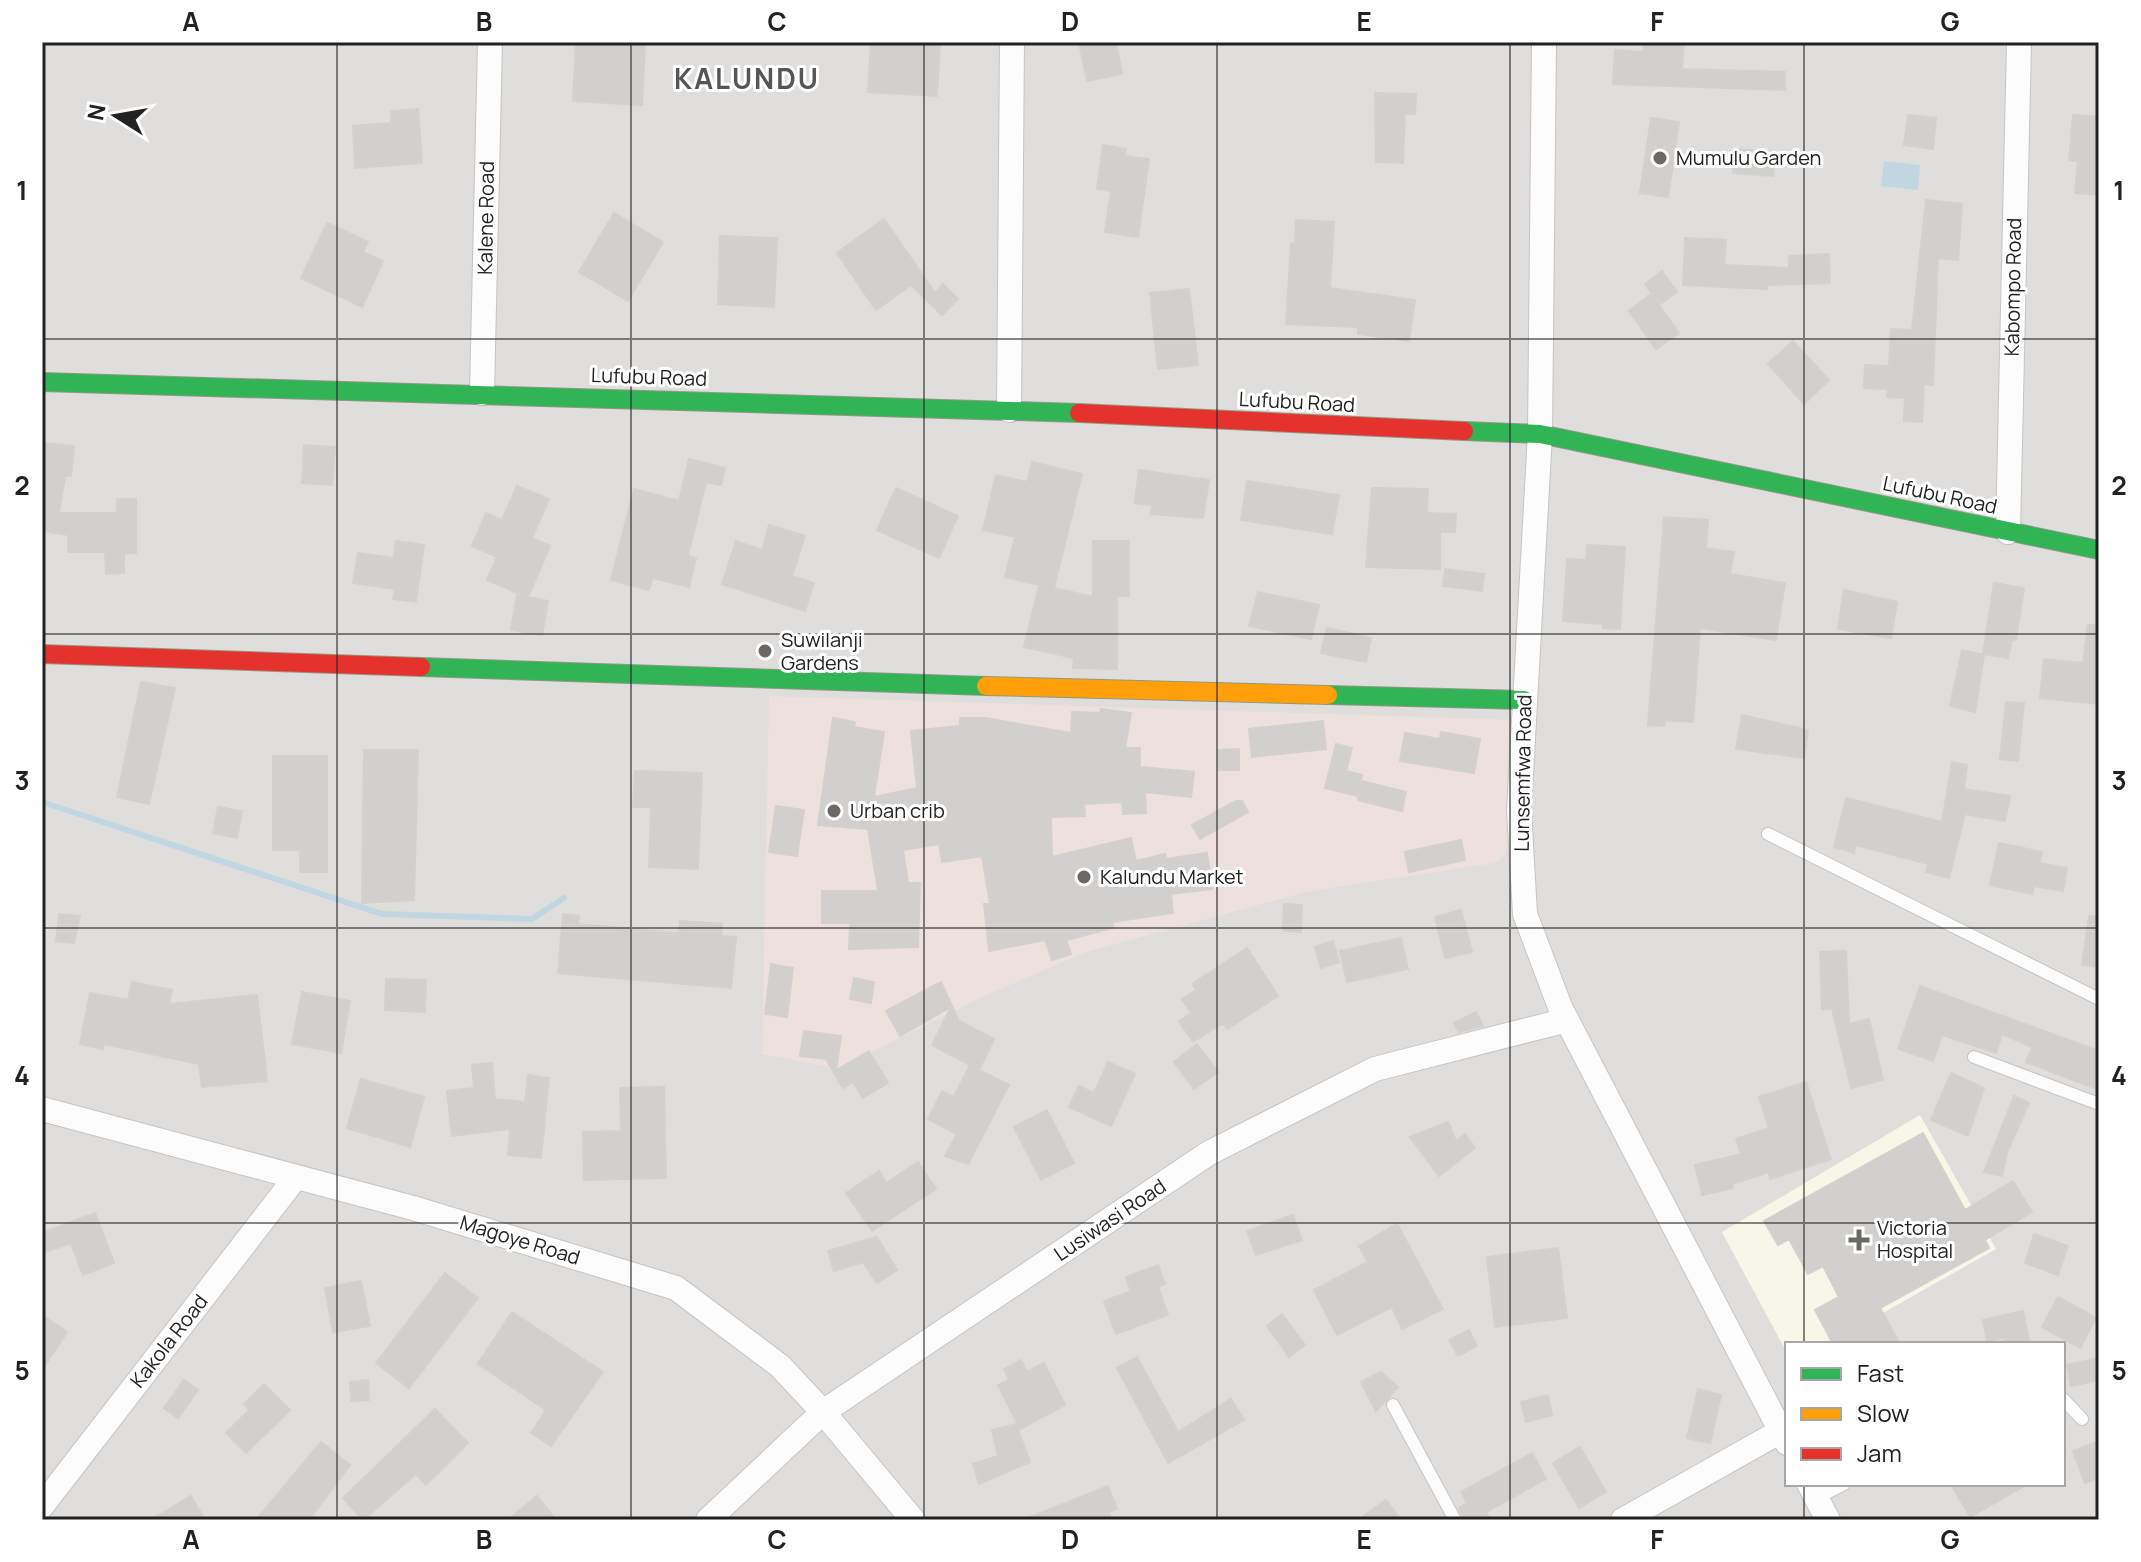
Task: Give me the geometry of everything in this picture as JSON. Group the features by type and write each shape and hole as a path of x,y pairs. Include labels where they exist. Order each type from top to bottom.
{"street":[{"name":"Kalene Road","path":"482,393 490,42"},
{"path":"1009,410 1012,42"},
{"name":"Lunsemfwa Road","path":"1544,42 1540,434 1519,810 1525,914 1567,1020 1784,1437"},
{"name":"Kabompo Road","path":"2008,532 2019,42"},
{"name":"Lufubu Road","path":"42,382 1009,410 1540,434 2099,550"},
{"path":"42,654 829,682 1524,700"},
{"name":"Lusiwasi Road","path":"708,1520 823,1412 1209,1153 1375,1069 1567,1020"},
{"name":"Magoye Road","path":"42,1109 413,1208 676,1288 780,1366 823,1412 913,1520"},
{"name":"Kakola Road","path":"42,1506 296,1177"},
{"path":"1623,1520 1784,1437"},
{"path":"1813,1491 1828,1520"}],"lane":[{"path":"1768,834 2099,999"},
{"path":"1974,1057 2099,1104"},
{"path":"2065,1401 2082,1419"},
{"path":"1393,1405 1455,1520"},
{"path":"1813,1491 1835,1486"}],"shaded area":[{"path":"42,42 2099,42 2099,1520 42,1520"},
{"name":"Kalundu Market","path":"769,696 1516,720 1515,847 1495,863 1310,891 1086,952 982,997 838,1069 762,1054"},
{"name":"Victoria Hospital","path":"1920,1115 1996,1249 1832,1342 1785,1342 1785,1349 1722,1232"}],"water":[{"path":"1884,161 1920,165 1918,190 1881,186"}],"building":[{"path":"576,42 645,44 642,105 573,101"},
{"path":"871,42 940,42 937,96 868,92"},
{"path":"1079,42 1116,42 1122,74 1087,81"},
{"path":"1644,42 1684,42 1682,69 1785,72 1785,90 1613,84 1615,50 1643,52"},
{"path":"1375,93 1416,94 1415,114 1405,114 1403,163 1376,162"},
{"path":"418,109 422,163 355,168 353,126 391,123 391,111"},
{"path":"1908,115 1936,118 1933,149 1904,145"},
{"path":"2073,115 2099,117 2099,195 2075,193 2078,161 2069,160"},
{"name":"Mumulu Garden","path":"1651,118 1679,122 1668,197 1640,193"},
{"path":"1103,145 1126,149 1125,156 1149,159 1138,237 1105,232 1111,191 1097,189"},
{"path":"1735,149 1775,152 1773,176 1733,173"},
{"path":"1926,200 1962,204 1958,260 1938,258 1933,385 1924,384 1922,422 1904,421 1905,398 1887,397 1888,389 1864,388 1865,365 1889,366 1891,329 1912,330"},
{"path":"614,213 663,242 628,301 579,272"},
{"path":"884,219 935,293 943,284 958,299 942,315 911,285 876,310 837,253"},
{"path":"1296,220 1334,222 1330,288 1415,300 1409,341 1358,334 1358,327 1286,324 1291,243 1295,244"},
{"path":"327,223 368,242 363,252 383,261 362,307 301,278"},
{"path":"720,236 777,238 774,307 718,304"},
{"path":"1685,238 1726,240 1724,265 1789,268 1789,256 1829,254 1830,283 1767,285 1767,289 1683,285"},
{"path":"1662,271 1677,292 1660,304 1645,284"},
{"path":"1189,289 1198,365 1158,369 1150,293"},
{"path":"1651,294 1679,333 1656,349 1629,311"},
{"path":"1793,341 1829,380 1804,404 1768,364"},
{"path":"42,443 74,446 71,476 65,476 59,513 117,513 117,499 136,499 136,553 124,553 124,573 106,574 105,552 68,552 68,535 42,531"},
{"path":"304,445 335,447 332,485 302,483"},
{"path":"689,459 725,468 721,485 706,482 688,556 696,558 689,587 653,578 649,590 611,580 634,489 679,501"},
{"path":"1032,462 1082,474 1054,588 1093,597 1093,541 1129,541 1129,596 1117,596 1117,669 1073,668 1074,658 1024,647 1039,585 1005,577 1015,537 983,530 996,475 1027,482"},
{"path":"1139,470 1209,480 1203,518 1151,514 1152,505 1135,503"},
{"path":"1247,481 1339,495 1332,534 1241,520"},
{"path":"517,486 549,499 532,538 550,546 528,597 548,601 542,635 511,630 517,595 526,597 487,580 497,557 472,546 486,513 502,520"},
{"path":"896,488 958,516 939,558 877,530"},
{"path":"1372,488 1428,489 1427,513 1456,514 1455,532 1440,532 1440,569 1366,567"},
{"path":"1664,517 1708,520 1706,548 1734,552 1730,574 1785,583 1776,640 1700,628 1693,722 1665,720 1664,726 1648,725"},
{"path":"769,525 805,536 792,576 814,583 805,611 722,584 736,541 762,550"},
{"path":"396,541 424,545 416,602 393,599 395,589 353,583 358,553 394,558"},
{"path":"1587,545 1625,547 1620,629 1603,628 1603,624 1563,621 1567,559 1586,560"},
{"path":"1445,569 1484,574 1482,591 1443,586"},
{"path":"1994,583 2024,588 2016,640 2012,639 2008,658 1983,654"},
{"path":"1844,590 1897,602 1891,638 1838,629"},
{"path":"1258,592 1319,605 1311,639 1249,626"},
{"path":"2088,625 2099,625 2099,704 2040,698 2044,659 2083,663"},
{"path":"1327,628 1371,638 1366,662 1321,653"},
{"path":"1962,650 1984,655 1975,712 1950,706"},
{"path":"141,682 175,688 149,804 117,797"},
{"path":"2006,702 2024,703 2018,761 2000,759"},
{"path":"1101,709 1131,713 1125,748 1140,748 1140,767 1194,772 1191,797 1145,792 1146,813 1123,814 1122,802 1084,804 1085,816 1051,817 1052,857 1131,838 1136,861 1165,854 1166,859 1207,853 1212,889 1171,894 1173,913 1112,922 1113,928 1066,940 1071,954 1052,960 1045,940 989,951 984,904 990,904 982,856 942,862 939,844 903,850 908,883 920,883 918,947 849,949 850,923 822,923 822,891 878,891 868,829 818,825 833,718 855,722 854,727 884,732 874,797 917,788 911,731 960,726 960,718 985,718 1071,733 1072,712 1100,713"},
{"path":"1742,715 1808,730 1804,758 1736,749"},
{"path":"1323,721 1326,749 1252,757 1249,729"},
{"path":"1441,732 1480,739 1474,773 1400,761 1405,733 1440,739"},
{"path":"1336,744 1352,748 1346,771 1362,775 1358,796 1325,788"},
{"path":"1239,749 1239,770 1218,770 1218,750"},
{"path":"364,750 418,750 414,900 362,903"},
{"path":"273,756 327,756 327,872 300,872 300,850 273,850"},
{"path":"1952,762 1967,765 1964,789 2010,796 2005,821 1965,814 1949,878 1926,872 1928,864 1856,845 1854,853 1834,847 1846,798 1942,822"},
{"path":"635,771 702,773 698,869 649,867 651,807 633,807"},
{"path":"1362,781 1406,792 1402,811 1358,800"},
{"path":"1236,801 1242,801 1248,812 1200,839 1192,825"},
{"path":"776,806 804,810 797,856 769,852"},
{"path":"218,807 242,811 237,838 213,833"},
{"path":"1461,840 1465,860 1409,872 1405,852"},
{"path":"1999,843 2042,852 2039,863 2067,868 2063,891 2034,886 2032,894 1990,885"},
{"path":"1284,904 1302,905 1301,932 1283,931"},
{"path":"1461,910 1472,952 1445,958 1435,917"},
{"path":"59,914 80,916 74,943 56,941"},
{"path":"563,914 579,916 578,924 679,933 680,921 722,924 721,936 736,937 731,988 558,973"},
{"path":"2089,916 2099,917 2099,967 2082,965"},
{"path":"1401,938 1408,969 1347,982 1340,951"},
{"path":"1333,941 1339,962 1321,968 1315,947"},
{"path":"1247,948 1278,996 1227,1029 1223,1023 1193,1042 1179,1021 1191,1013 1182,999 1196,990 1192,984"},
{"path":"1846,951 1849,1024 1869,1019 1883,1080 1851,1088 1832,1009 1822,1009 1820,952"},
{"path":"771,964 793,968 787,1017 765,1014"},
{"path":"854,978 874,982 871,1003 850,999"},
{"path":"386,979 426,980 425,1012 385,1010"},
{"path":"132,982 172,990 169,1004 257,995 267,1081 202,1087 199,1064 104,1044 103,1049 80,1044 90,993 128,1000"},
{"path":"941,982 959,1021 994,1039 979,1070 1009,1085 968,1164 945,1156 957,1134 928,1119 942,1091 954,1097 970,1065 976,1068 932,1045 951,1007 900,1036 886,1011"},
{"path":"1920,986 2099,1051 2099,1090 2026,1062 2032,1047 2002,1034 1996,1053 1942,1035 1933,1061 1898,1049"},
{"path":"302,992 350,1001 341,1053 292,1044"},
{"path":"1476,1012 1483,1026 1459,1032 1454,1023"},
{"path":"804,1031 841,1036 836,1070 869,1051 888,1083 863,1098 853,1082 843,1088 826,1059 800,1056"},
{"path":"1197,1044 1218,1072 1194,1089 1174,1062"},
{"path":"1108,1062 1135,1074 1111,1126 1069,1107 1079,1086 1094,1093"},
{"path":"492,1063 495,1099 525,1102 528,1075 549,1078 541,1158 508,1155 510,1129 452,1136 447,1091 474,1088 472,1065"},
{"path":"1951,1073 1984,1088 1968,1136 1931,1120"},
{"path":"361,1079 424,1097 410,1147 347,1128"},
{"path":"1806,1082 1831,1159 1770,1179 1769,1172 1732,1184 1733,1188 1702,1195 1695,1165 1741,1154 1736,1139 1769,1128 1759,1097"},
{"path":"664,1087 666,1178 584,1180 583,1132 621,1131 620,1088"},
{"path":"2014,1096 2029,1103 2007,1152 2002,1176 1984,1172"},
{"path":"1047,1110 1074,1163 1041,1180 1014,1127"},
{"path":"1448,1122 1456,1141 1465,1134 1475,1148 1439,1176 1410,1137"},
{"name":"Victoria Hospital","path":"1923,1133 1965,1210 2013,1181 2032,1212 1985,1240 1989,1248 1880,1308 1899,1342 1832,1342 1815,1310 1839,1297 1823,1266 1808,1274 1789,1239 1778,1245 1764,1221"},
{"path":"918,1162 936,1189 872,1231 846,1193 879,1171 886,1183"},
{"path":"95,1213 114,1263 83,1275 71,1243 42,1253 42,1233"},
{"path":"1293,1215 1302,1240 1256,1255 1247,1231"},
{"path":"1397,1224 1443,1309 1402,1329 1392,1307 1337,1335 1314,1290 1368,1262 1359,1246"},
{"path":"2034,1234 2068,1246 2058,1275 2025,1263"},
{"path":"877,1237 897,1270 877,1283 863,1262 834,1271 828,1251"},
{"path":"1558,1248 1567,1318 1495,1327 1487,1257"},
{"path":"1158,1265 1165,1284 1158,1287 1168,1315 1116,1334 1104,1301 1131,1291 1126,1277"},
{"path":"445,1273 478,1298 409,1388 376,1363"},
{"path":"361,1281 370,1326 333,1332 325,1288"},
{"path":"2058,1297 2096,1318 2080,1348 2042,1327"},
{"path":"2023,1311 2030,1342 2005,1342 2004,1338 1987,1341 1983,1320"},
{"path":"512,1312 603,1372 551,1446 531,1433 546,1410 478,1364"},
{"path":"1282,1314 1305,1345 1289,1357 1267,1326"},
{"path":"42,1315 67,1332 42,1370"},
{"path":"1469,1330 1477,1346 1458,1356 1449,1340"},
{"path":"1137,1357 1178,1432 1231,1399 1244,1420 1168,1463 1117,1368"},
{"path":"2099,1358 2099,1380 2071,1386 2067,1365"},
{"path":"1021,1360 1027,1372 1044,1363 1065,1405 1020,1429 998,1385 1009,1380 1004,1369"},
{"path":"1381,1372 1398,1387 1376,1411 1361,1382"},
{"path":"184,1380 198,1390 178,1418 164,1408"},
{"path":"368,1380 369,1400 351,1401 350,1382"},
{"path":"264,1384 290,1410 246,1453 226,1433 249,1410 244,1404"},
{"path":"1698,1389 1721,1395 1710,1443 1687,1438"},
{"path":"1548,1395 1552,1415 1526,1422 1521,1402"},
{"path":"435,1409 468,1443 426,1485 416,1474 363,1520 343,1498"},
{"path":"1016,1424 1030,1462 979,1484 973,1464 998,1456 992,1430"},
{"path":"2099,1441 2099,1478 2085,1483 2073,1451"},
{"path":"321,1442 350,1465 309,1520 256,1520"},
{"path":"1580,1447 1606,1492 1579,1508 1553,1463"},
{"path":"1532,1453 1546,1479 1486,1512 1490,1520 1464,1520 1459,1508 1467,1503 1461,1492"},
{"path":"1108,1486 1117,1509 1109,1512 1112,1520 1023,1520"},
{"path":"1952,1486 2024,1486 1970,1517"},
{"path":"191,1496 205,1520 151,1520"},
{"path":"537,1496 556,1520 508,1520"},
{"path":"1386,1500 1401,1520 1358,1520"}],"waterway":[{"path":"42,802 382,914 532,919 564,898"}],"traffic: fast":[{"path":"42,382 1079,413"},
{"path":"1464,431 1540,434 2099,550"},
{"path":"421,667 986,686"},
{"path":"1328,695 1524,700"}],"traffic: slow":[{"path":"986,686 1328,695"}],"traffic: jam":[{"path":"1079,413 1464,431"},
{"path":"42,654 421,667"}],"place":[{"name":"Mumulu Garden","path":"1660,158"},
{"name":"Suwilanji Gardens","path":"765,651"},
{"name":"Urban crib","path":"834,811"},
{"name":"Kalundu Market","path":"1084,877"},
{"name":"Victoria Hospital","path":"1859,1240"}],"district":[{"name":"KALUNDU","path":"747,79"}]}
